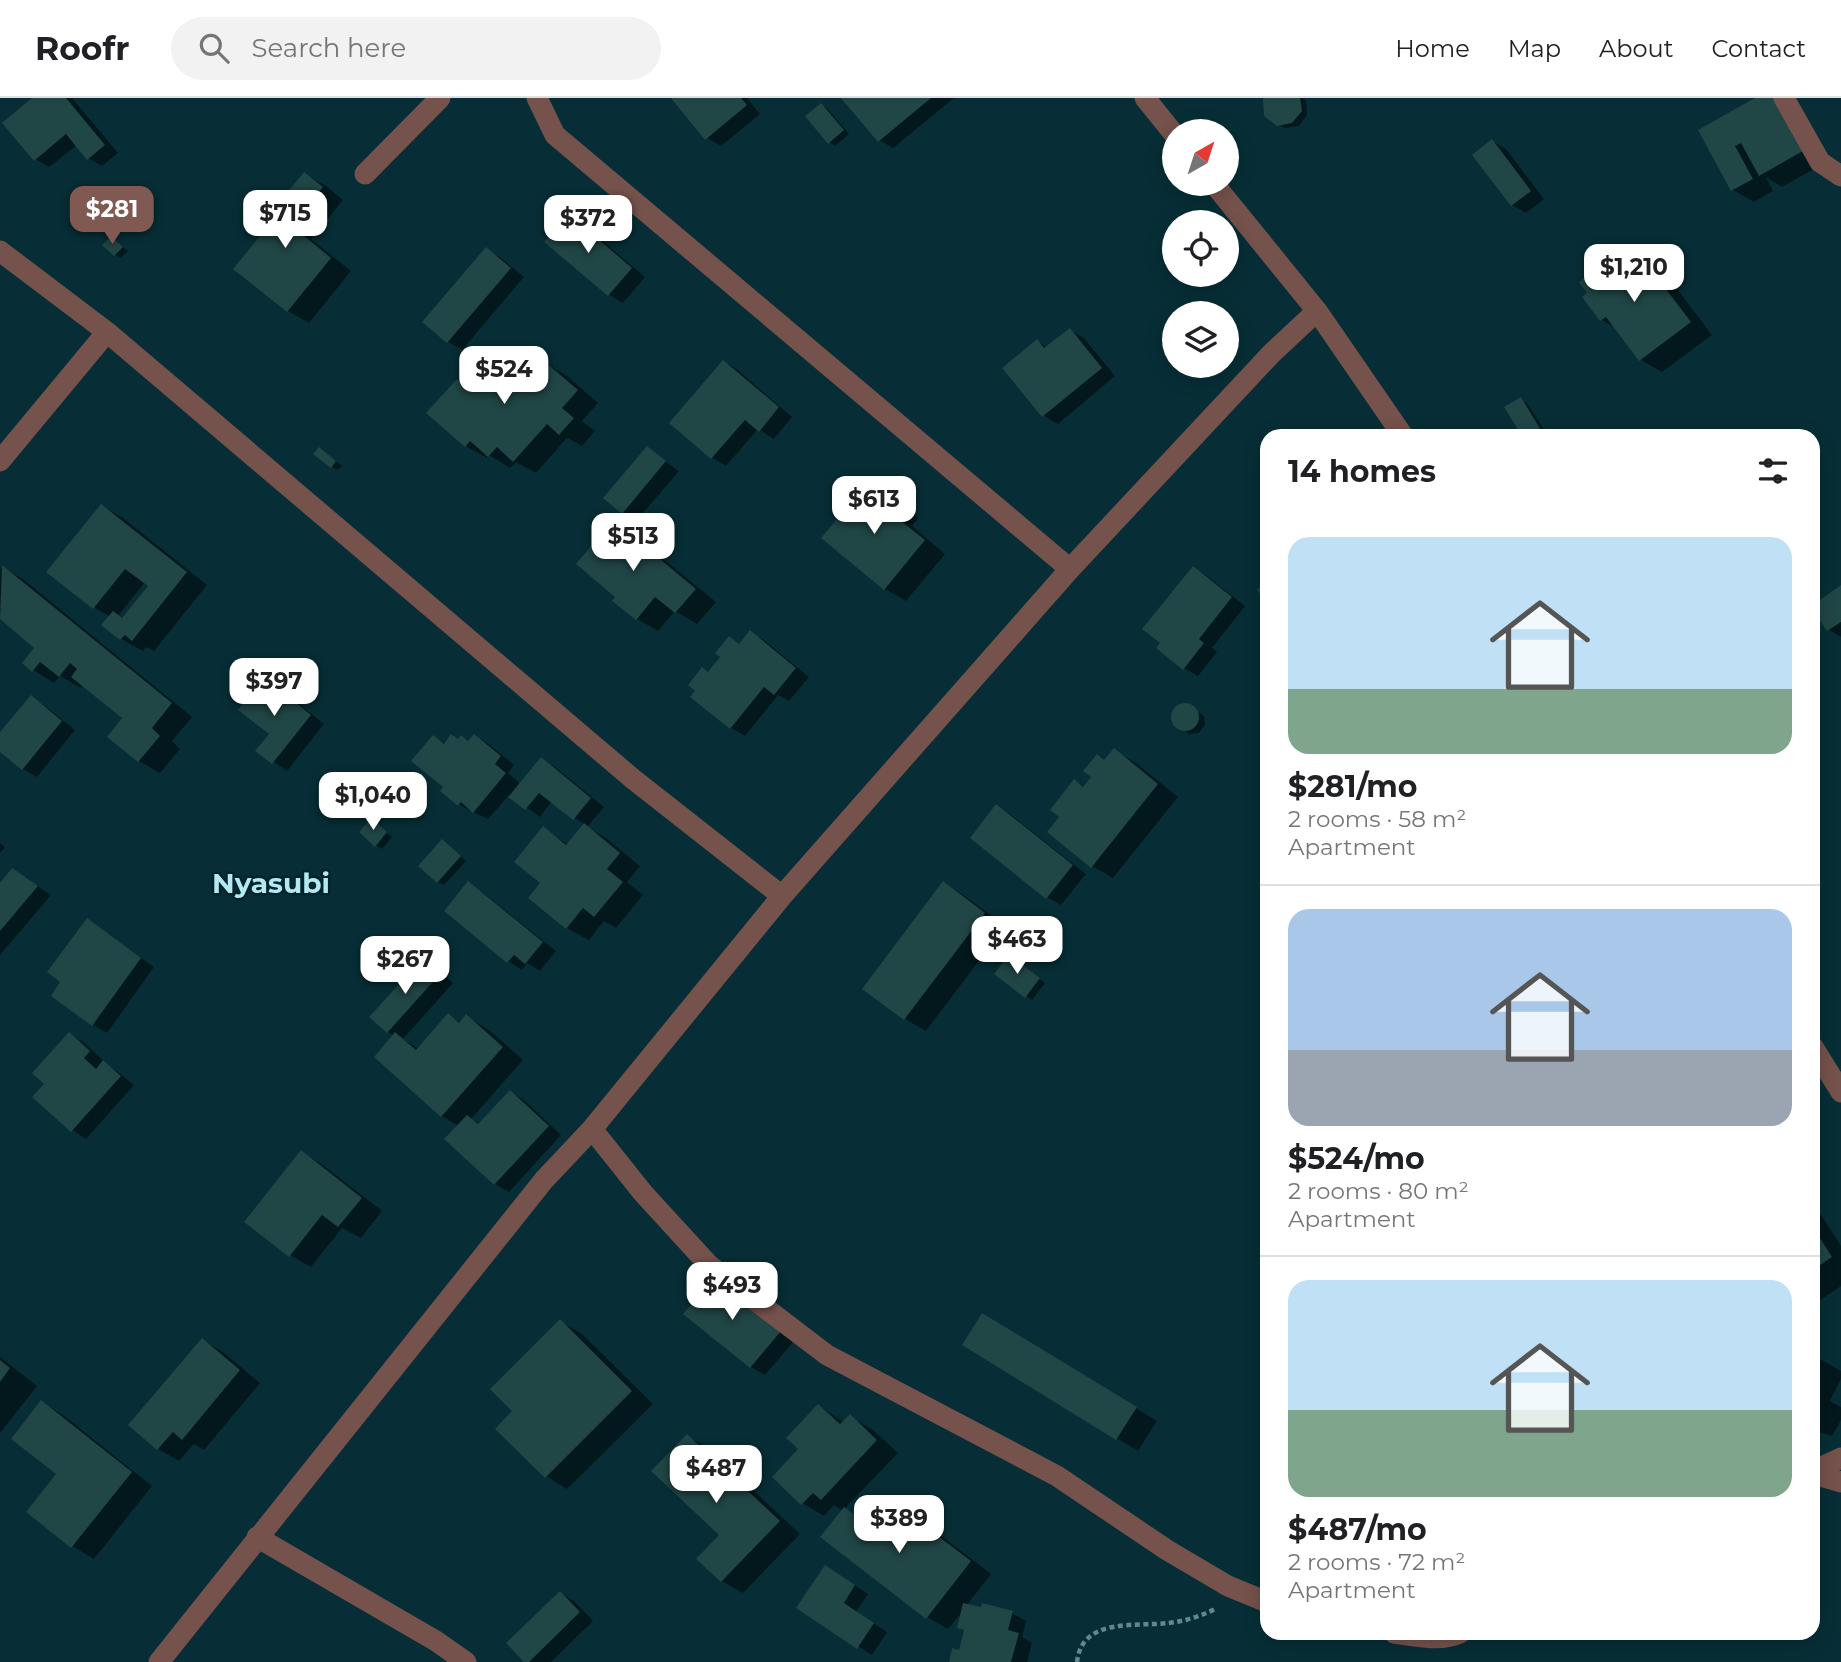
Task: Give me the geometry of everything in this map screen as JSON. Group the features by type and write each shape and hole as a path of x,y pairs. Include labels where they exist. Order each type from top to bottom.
{"street":[{"path":"365,174 440,98"},
{"path":"537,98 555,135 1070,569"},
{"path":"1145,98 1162,119"},
{"path":"1784,98 1820,162 1841,176"},
{"path":"1224,196 1317,312 1398,429"},
{"path":"0,251 107,332 633,779 782,896"},
{"path":"159,1662 544,1180 592,1129 782,896 1070,569 1272,353 1317,312"},
{"path":"0,461 107,332"},
{"path":"1820,1057 1841,1091"},
{"path":"592,1129 643,1193 709,1265 827,1355 1057,1476 1167,1550 1228,1586 1260,1599"},
{"path":"1820,1469 1841,1458"},
{"path":"1820,1475 1841,1482"},
{"path":"257,1537 436,1641 466,1662"}],"path":[{"path":"1077,1662 1084,1641 1105,1627 1167,1623 1196,1618 1247,1594"}],"building":[{"path":"32,98 66,98 105,145 87,160 66,134 34,161 2,123"},
{"path":"671,98 741,98 747,105 705,140"},
{"path":"841,98 931,98 878,142"},
{"path":"1263,98 1300,98 1302,111 1292,123 1277,126 1264,116"},
{"path":"1755,98 1780,98 1808,148 1759,176 1741,143 1735,146 1753,179 1731,191 1698,130"},
{"path":"821,103 844,130 828,144 805,116"},
{"path":"1492,139 1531,191 1511,206 1472,155"},
{"path":"304,172 323,187 291,225 331,258 287,312 233,269 274,219 269,215"},
{"path":"569,214 632,268 608,296 544,242"},
{"path":"111,236 123,247 114,256 102,245"},
{"path":"486,247 511,268 447,343 422,322"},
{"path":"1623,248 1641,273 1649,267 1691,322 1639,361 1606,317 1600,321 1582,297 1587,293 1579,282"},
{"path":"1070,328 1102,368 1042,417 1002,368 1037,339 1044,348"},
{"path":"499,348 531,376 544,361 578,390 562,408 574,418 559,435 547,424 513,462 497,447 488,457 470,441 465,447 426,413 457,379 465,386"},
{"path":"723,360 779,407 759,432 745,420 711,459 669,423"},
{"path":"1521,397 1540,429 1518,429 1504,407"},
{"path":"647,446 666,461 622,514 603,498"},
{"path":"319,447 336,461 331,468 313,454"},
{"path":"869,481 898,505 891,513 925,540 884,590 821,538"},
{"path":"101,504 187,572 132,641 125,635 120,640 101,625 113,611 122,618 148,586 125,569 93,609 46,572"},
{"path":"613,520 696,589 675,613 655,597 636,620 612,601 615,597 576,564"},
{"path":"2,565 172,703 152,728 160,736 138,762 107,737 122,718 71,677 77,669 70,663 59,677 40,662 32,672 22,663 34,648 0,619"},
{"path":"1193,566 1232,597 1199,639 1204,643 1183,670 1156,648 1160,643 1142,629"},
{"path":"1841,585 1841,622 1827,631 1820,620 1820,600"},
{"path":"750,630 796,668 774,695 764,687 730,729 690,697 695,691 688,685 702,667 708,672 720,657 715,653 729,636 739,644"},
{"path":"265,677 311,715 272,764 255,751 269,734 238,710"},
{"path":"31,695 62,721 22,770 0,752 0,732"},
{"path":"1185,703 1195,707 1199,717 1195,727 1185,731 1175,727 1171,717 1175,707"},
{"path":"451,734 458,739 461,735 468,741 474,734 501,756 495,764 506,773 473,813 461,802 458,806 440,791 443,787 411,761 433,735 444,744"},
{"path":"1114,748 1158,784 1091,868 1047,832 1059,817 1050,810 1074,779 1083,787 1091,777 1083,771 1097,754 1104,760"},
{"path":"541,757 591,798 573,820 539,793 525,810 508,797"},
{"path":"996,804 1073,865 1046,899 970,838"},
{"path":"371,818 387,832 375,847 359,832"},
{"path":"584,823 620,853 607,869 623,882 594,917 583,908 566,929 528,898 540,883 514,862 543,826 566,845"},
{"path":"442,839 461,856 437,883 418,866"},
{"path":"12,868 38,886 0,931 0,883"},
{"path":"468,881 543,942 525,964 514,955 507,963 444,911"},
{"path":"943,881 985,913 904,1020 862,989"},
{"path":"87,918 141,958 92,1026 51,996 60,982 47,972"},
{"path":"1009,955 1040,978 1025,998 994,974"},
{"path":"423,958 440,974 387,1033 369,1017"},
{"path":"448,1013 459,1023 466,1014 503,1047 441,1117 374,1057 395,1032 416,1050"},
{"path":"69,1032 90,1051 84,1058 96,1069 103,1060 121,1076 71,1132 32,1097 44,1084 32,1073"},
{"path":"510,1090 549,1126 494,1185 444,1139 467,1115 478,1124"},
{"path":"301,1150 362,1198 338,1227 322,1215 289,1257 244,1222"},
{"path":"1820,1238 1832,1257 1820,1265"},
{"path":"714,1277 781,1331 750,1368 683,1314"},
{"path":"982,1313 1137,1407 1116,1440 962,1345"},
{"path":"560,1319 632,1391 545,1478 495,1429 512,1411 490,1389"},
{"path":"202,1338 240,1370 182,1440 173,1432 157,1450 128,1425"},
{"path":"0,1360 10,1368 0,1382"},
{"path":"41,1400 132,1472 71,1548 26,1512 56,1474 11,1439"},
{"path":"818,1404 840,1424 850,1414 877,1440 821,1500 813,1493 801,1505 772,1477 798,1449 786,1438"},
{"path":"687,1434 780,1521 721,1582 696,1559 719,1535 651,1471"},
{"path":"888,1498 971,1561 926,1619 820,1537 844,1507 868,1525"},
{"path":"825,1565 855,1585 844,1603 874,1623 857,1649 796,1608"},
{"path":"560,1591 580,1612 529,1662 524,1662 506,1643"},
{"path":"963,1603 981,1607 982,1603 1013,1611 1008,1630 1019,1633 1011,1662 949,1662 952,1648 959,1650 964,1630 957,1628"}],"district":[{"name":"Nyasubi","path":"271,883"}]}
